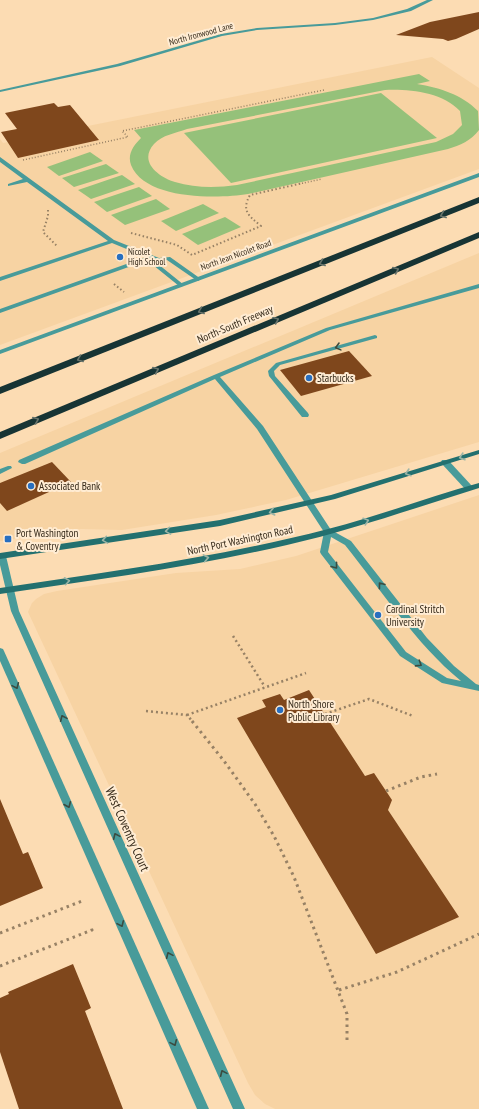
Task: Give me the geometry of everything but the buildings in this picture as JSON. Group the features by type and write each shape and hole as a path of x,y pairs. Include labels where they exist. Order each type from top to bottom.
{"highway":[{"path":"0,391 479,200"},
{"name":"North-South Freeway","path":"0,436 479,235"}],"main road":[{"name":"North Port Washington Road","path":"1,556 220,523 309,503 479,452"},
{"name":"North Port Washington Road","path":"0,591 168,566 250,550 328,532 479,485"}],"street":[{"name":"North Ironwood Lane","path":"0,91 118,65 222,35 258,29 336,24 373,19 409,10 431,0"},
{"path":"0,159 112,240 155,258"},
{"path":"0,169 14,170"},
{"name":"North Jean Nicolet Road","path":"0,352 479,175"},
{"path":"10,185 27,180"},
{"path":"0,279 112,240"},
{"path":"0,311 104,274 155,258 168,258 198,279"},
{"path":"155,258 155,264 181,285"},
{"path":"22,462 216,376 328,329 479,286"},
{"path":"304,415 272,376 271,371 274,367 290,360 375,337"},
{"path":"216,376 260,428 328,532 348,543 424,640 451,668 476,687"},
{"path":"445,462 469,488"},
{"path":"0,472 8,468"},
{"path":"328,532 324,552 403,654 445,681 476,687"},
{"name":"West Coventry Court","path":"1,556 15,611 239,1109"},
{"path":"0,651 204,1109"}],"path":[{"path":"7,165 30,157 128,137 122,131 324,90"},
{"path":"112,240 128,233 177,245 192,255 261,226 246,212 244,208 250,195 322,179"},
{"path":"46,208 49,217 43,228 43,232 49,240 67,256"},
{"path":"104,274 130,298 131,304"},
{"path":"233,636 265,687"},
{"path":"146,711 187,715 306,673"},
{"path":"325,714 369,699 413,716"},
{"path":"187,715 224,761 255,804 274,836 294,877 339,990 347,1014 347,1042"},
{"path":"386,791 421,777 437,774"},
{"path":"0,933 82,901"},
{"path":"0,966 92,930 91,928"},
{"path":"339,990 397,972 479,934"}],"shaded area":[{"name":"Nicolet High School","path":"432,57 479,88 479,169 0,345 0,139 3,143"},
{"path":"479,253 479,442 286,500 216,515 122,530 81,529 0,541 0,453"},
{"path":"479,495 479,1109 275,1109 265,1104 255,1095 248,1083 28,612 32,603 44,594 176,573 240,569 296,556"}],"green space":[{"path":"419,74 430,81 417,84 457,96 465,100 478,111 479,130 469,140 448,149 248,194 235,196 201,196 166,191 151,185 139,176 131,165 130,161 132,150 141,138 134,130","holes":["385,90 415,91 444,100 460,111 462,125 453,134 436,142 229,186 198,186 175,182 157,173 149,163 148,157 150,151 157,141 165,136 187,129"]},
{"path":"381,93 437,138 231,183 184,133"},
{"path":"90,152 103,161 59,176 47,167"},
{"path":"106,164 119,173 74,187 62,178"},
{"path":"122,175 135,184 91,199 78,190"},
{"path":"139,187 152,196 107,212 94,202"},
{"path":"156,199 170,209 125,225 111,215"},
{"path":"203,204 219,213 176,231 161,221"},
{"path":"225,217 241,227 198,245 182,234"}],"place":[{"name":"Nicolet High School","path":"120,257"},
{"name":"Starbucks","path":"309,378"},
{"name":"Associated Bank","path":"31,486"},
{"name":"Port Washington & Coventry","path":"8,539"},
{"name":"Cardinal Stritch University","path":"378,615"},
{"name":"North Shore Public Library","path":"280,710"}]}
